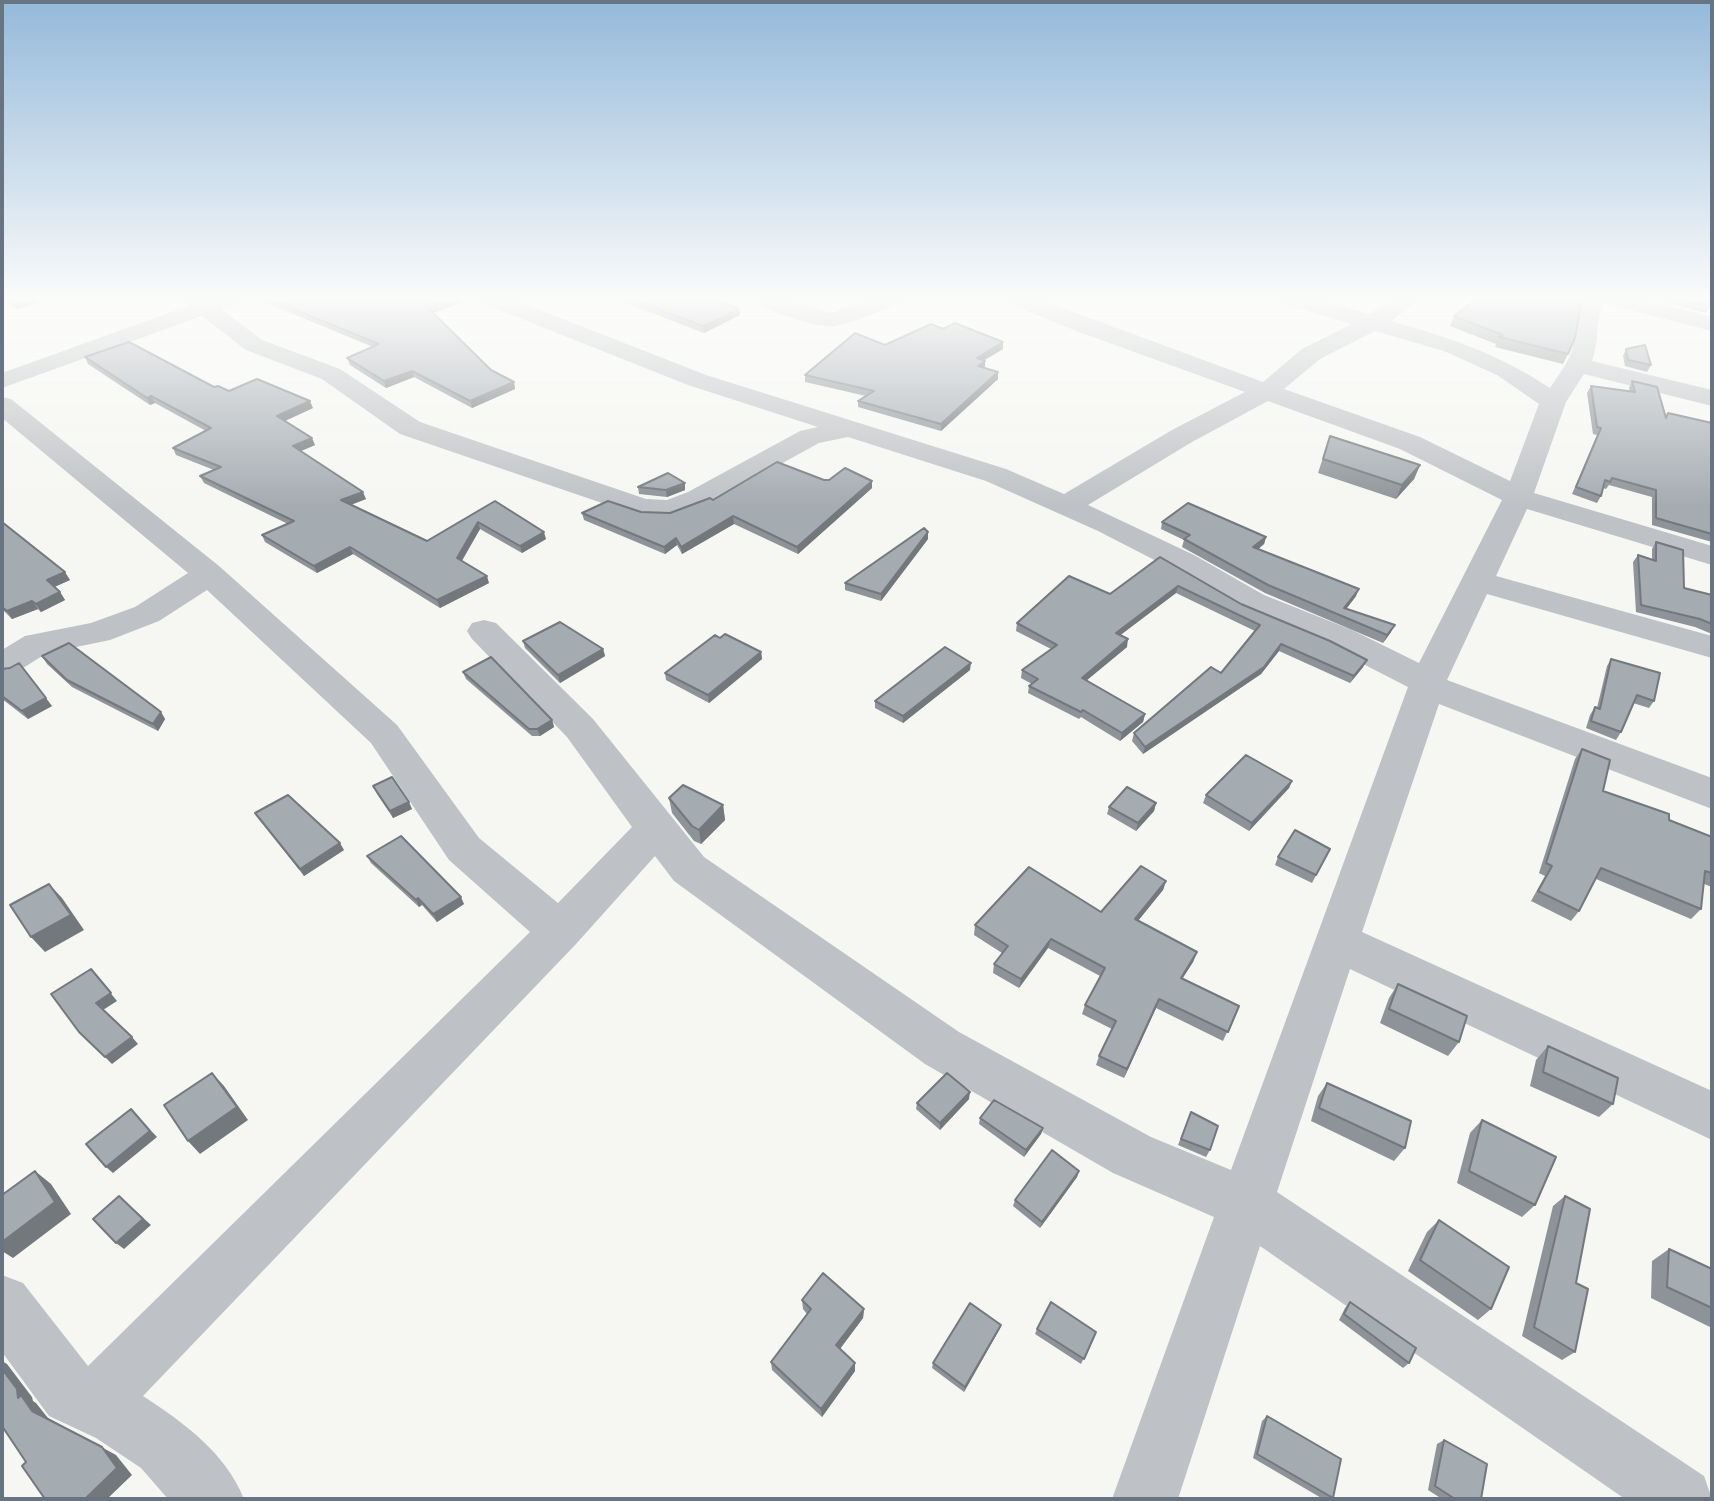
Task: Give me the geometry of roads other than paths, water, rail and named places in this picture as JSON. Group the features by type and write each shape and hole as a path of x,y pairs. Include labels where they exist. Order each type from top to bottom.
{"street":[{"path":"2,380 34,367"},
{"path":"313,367 331,374 410,428 643,508 670,509 698,498 810,437 850,428"},
{"path":"664,367 697,380 996,475 1067,505 1183,562 1252,602 1340,638 1428,684 1712,794"},
{"path":"1200,367 1410,443 1518,497 1712,556"},
{"path":"1067,505 1182,436 1267,391 1295,367"},
{"path":"1499,367 1553,402"},
{"path":"1145,1499 1336,941 1428,684 1518,497 1553,402 1577,367"},
{"path":"1586,367 1712,398"},
{"path":"2,405 208,573 384,734 464,849 559,931"},
{"path":"2,665 37,644 98,632 147,614 208,573"},
{"path":"1477,581 1712,647"},
{"path":"484,631 580,728 689,869 942,1048 1132,1155 1247,1204 1681,1499"},
{"path":"93,1404 559,931 656,828"},
{"path":"1336,941 1712,1116"},
{"path":"2,1304 71,1394 117,1416 163,1446 211,1499"}]}
